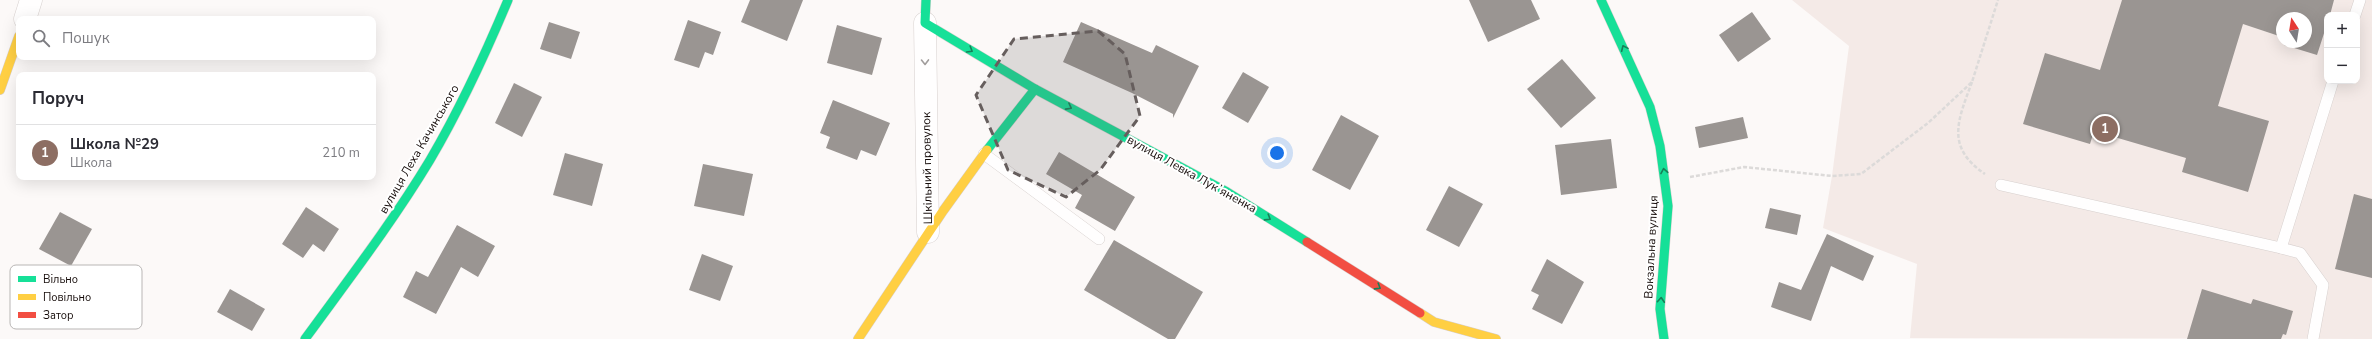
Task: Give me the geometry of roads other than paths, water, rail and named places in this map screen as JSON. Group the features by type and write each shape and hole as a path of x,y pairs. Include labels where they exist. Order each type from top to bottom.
{"street":[{"path":"26,16 31,0"},
{"name":"вулиця Леха Качинського","path":"305,339 381,236 418,179 480,67 508,0"},
{"name":"Шкільний провулок","path":"858,339 928,232 926,0"},
{"name":"Вокзальна вулиця","path":"1601,0 1650,107 1666,182 1668,206 1660,309 1664,339"},
{"name":"вулиця Левка Лукʼяненка","path":"925,23 1035,88 1227,192 1434,322 1449,339"},
{"path":"0,90 16,45"},
{"path":"928,232 984,154 1035,88"},
{"path":"1434,322 1496,339"}],"lane":[{"path":"2356,12 2360,0"},
{"path":"2281,248 2332,84"},
{"path":"984,154 1100,239"},
{"path":"2001,184 2281,248 2300,254 2323,285 2313,339"}],"place":[{"name":"Школа №29","path":"2105,129"}]}
